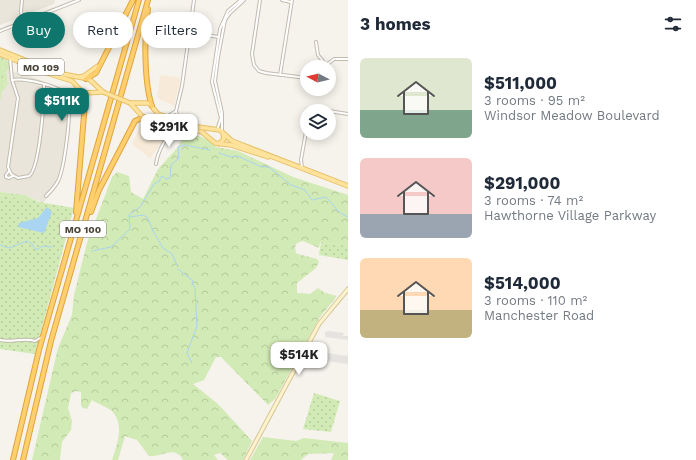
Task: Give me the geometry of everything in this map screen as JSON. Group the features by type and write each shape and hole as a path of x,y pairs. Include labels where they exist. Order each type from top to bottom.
{"highway":[{"path":"85,79 94,75 133,0"},
{"name":"MO 100","path":"13,460 39,350 138,0"},
{"path":"149,0 146,32 146,86 152,107"},
{"name":"MO 100","path":"23,460 48,355 149,0"},
{"path":"74,226 85,103 83,93"},
{"path":"85,223 102,184 135,121 145,117"}],"main road":[{"name":"MO 109","path":"0,50 57,73 74,78 85,79 103,92 130,103 145,102 166,119 181,126 205,133 215,143 235,146 275,159"},
{"name":"MO 109","path":"0,54 72,81 83,93 103,92"},
{"path":"74,78 84,76 100,64"},
{"path":"79,87 80,82 85,79"},
{"path":"90,92 93,88 93,84"},
{"path":"139,114 139,106 145,102"},
{"name":"MO 109","path":"130,103 139,114 145,117 178,120 198,127 216,130 223,133 232,141 293,166 348,186"},
{"path":"145,117 152,114 152,107"},
{"path":"211,140 211,135 216,130"},
{"path":"219,144 224,140 223,133"}],"street":[{"path":"21,12 22,0"},
{"path":"47,12 79,0"},
{"path":"192,12 194,0"},
{"path":"216,130 221,118 212,86 212,77 219,37 226,15 241,0"},
{"path":"223,133 222,113 215,85 217,64 225,20 244,0"},
{"path":"260,0 252,63 259,71 300,77"},
{"path":"280,75 292,1 282,0"},
{"path":"0,31 12,26"},
{"path":"212,36 219,37"},
{"path":"316,42 318,55 321,60"},
{"path":"178,120 176,111 181,93 187,48"},
{"path":"10,58 12,80 18,98 8,163 9,171 13,176"},
{"path":"333,60 336,58 348,59"},
{"path":"12,68 18,62"},
{"path":"12,80 29,80 62,92 68,98 69,122 62,169 58,182 46,196"},
{"path":"9,171 6,174 6,177 9,178 13,176 24,178 31,175 34,170 43,112 44,85"},
{"path":"68,98 74,94 79,87"},
{"path":"74,94 83,93"},
{"path":"170,131 166,119 176,111"},
{"path":"336,112 348,114"},
{"path":"156,164 157,156 170,131 175,126 181,126"},
{"path":"302,169 301,160 305,140"},
{"path":"293,166 301,160"},
{"path":"246,460 319,324 348,289"},
{"path":"0,340 11,342 26,339 34,341 43,336"},
{"path":"34,341 39,350"}],"shaded area":[{"path":"0,0 55,0 54,4 33,12 12,12 12,20 0,25"},
{"path":"6,70 27,75 67,90 70,93 72,102 70,130 62,175 59,184 43,203 25,195 0,192 0,103 2,91 8,84"},
{"path":"160,75 178,77 180,81 174,106 157,98"},
{"path":"150,122 167,132 160,145 150,158 132,144 141,125"},
{"path":"325,332 344,333 343,336 348,336 348,340 325,337"},
{"path":"320,352 348,356 348,364 319,360"}],"green space":[{"path":"0,57 5,59 2,63 5,88 2,91 0,103"},
{"path":"5,59 10,62 9,71 6,70 8,84 5,88 2,63"},
{"path":"185,131 207,139 216,147 238,151 293,177 348,195 348,246 320,242 319,248 303,241 297,243 295,247 296,253 317,259 319,262 316,268 297,283 297,293 310,294 318,288 325,293 337,296 320,317 275,399 268,405 221,357 216,357 204,380 193,384 218,404 252,441 243,460 228,460 220,453 214,455 218,460 183,460 180,455 172,452 149,456 137,440 125,436 118,460 112,460 119,435 116,417 112,411 92,400 87,409 83,408 81,406 81,392 76,391 71,393 68,408 72,421 71,430 62,442 60,460 32,460 58,348 72,315 74,295 87,243 112,177 117,172 129,176 131,192 143,199 158,169 178,147"},
{"path":"0,192 25,195 39,202 0,195"},
{"path":"0,195 74,208 35,354 0,349"},
{"path":"321,242 348,246 348,260 319,255"},
{"path":"314,393 340,401 331,432 303,429"},
{"path":"263,437 296,441 304,438 348,443 348,460 331,460 334,453 308,454 301,460 250,460"}],"water":[{"path":"47,207 52,212 44,233 18,227 19,223 38,218"}],"waterway":[{"path":"92,251 111,247 130,229 129,215 140,207 154,184 160,181 162,176 166,179 170,178 171,165 179,158 178,147 185,145 210,150"},
{"path":"219,153 231,157 238,156 259,166 269,167 291,185 305,190 312,200 326,197 340,213 348,217"},
{"path":"130,217 143,215 147,217 163,248 172,254 177,265"},
{"path":"0,245 9,248 27,241 32,244 36,250 43,246 52,247"},
{"path":"178,269 193,281 192,283 195,288 197,326 187,353 192,363"}]}
